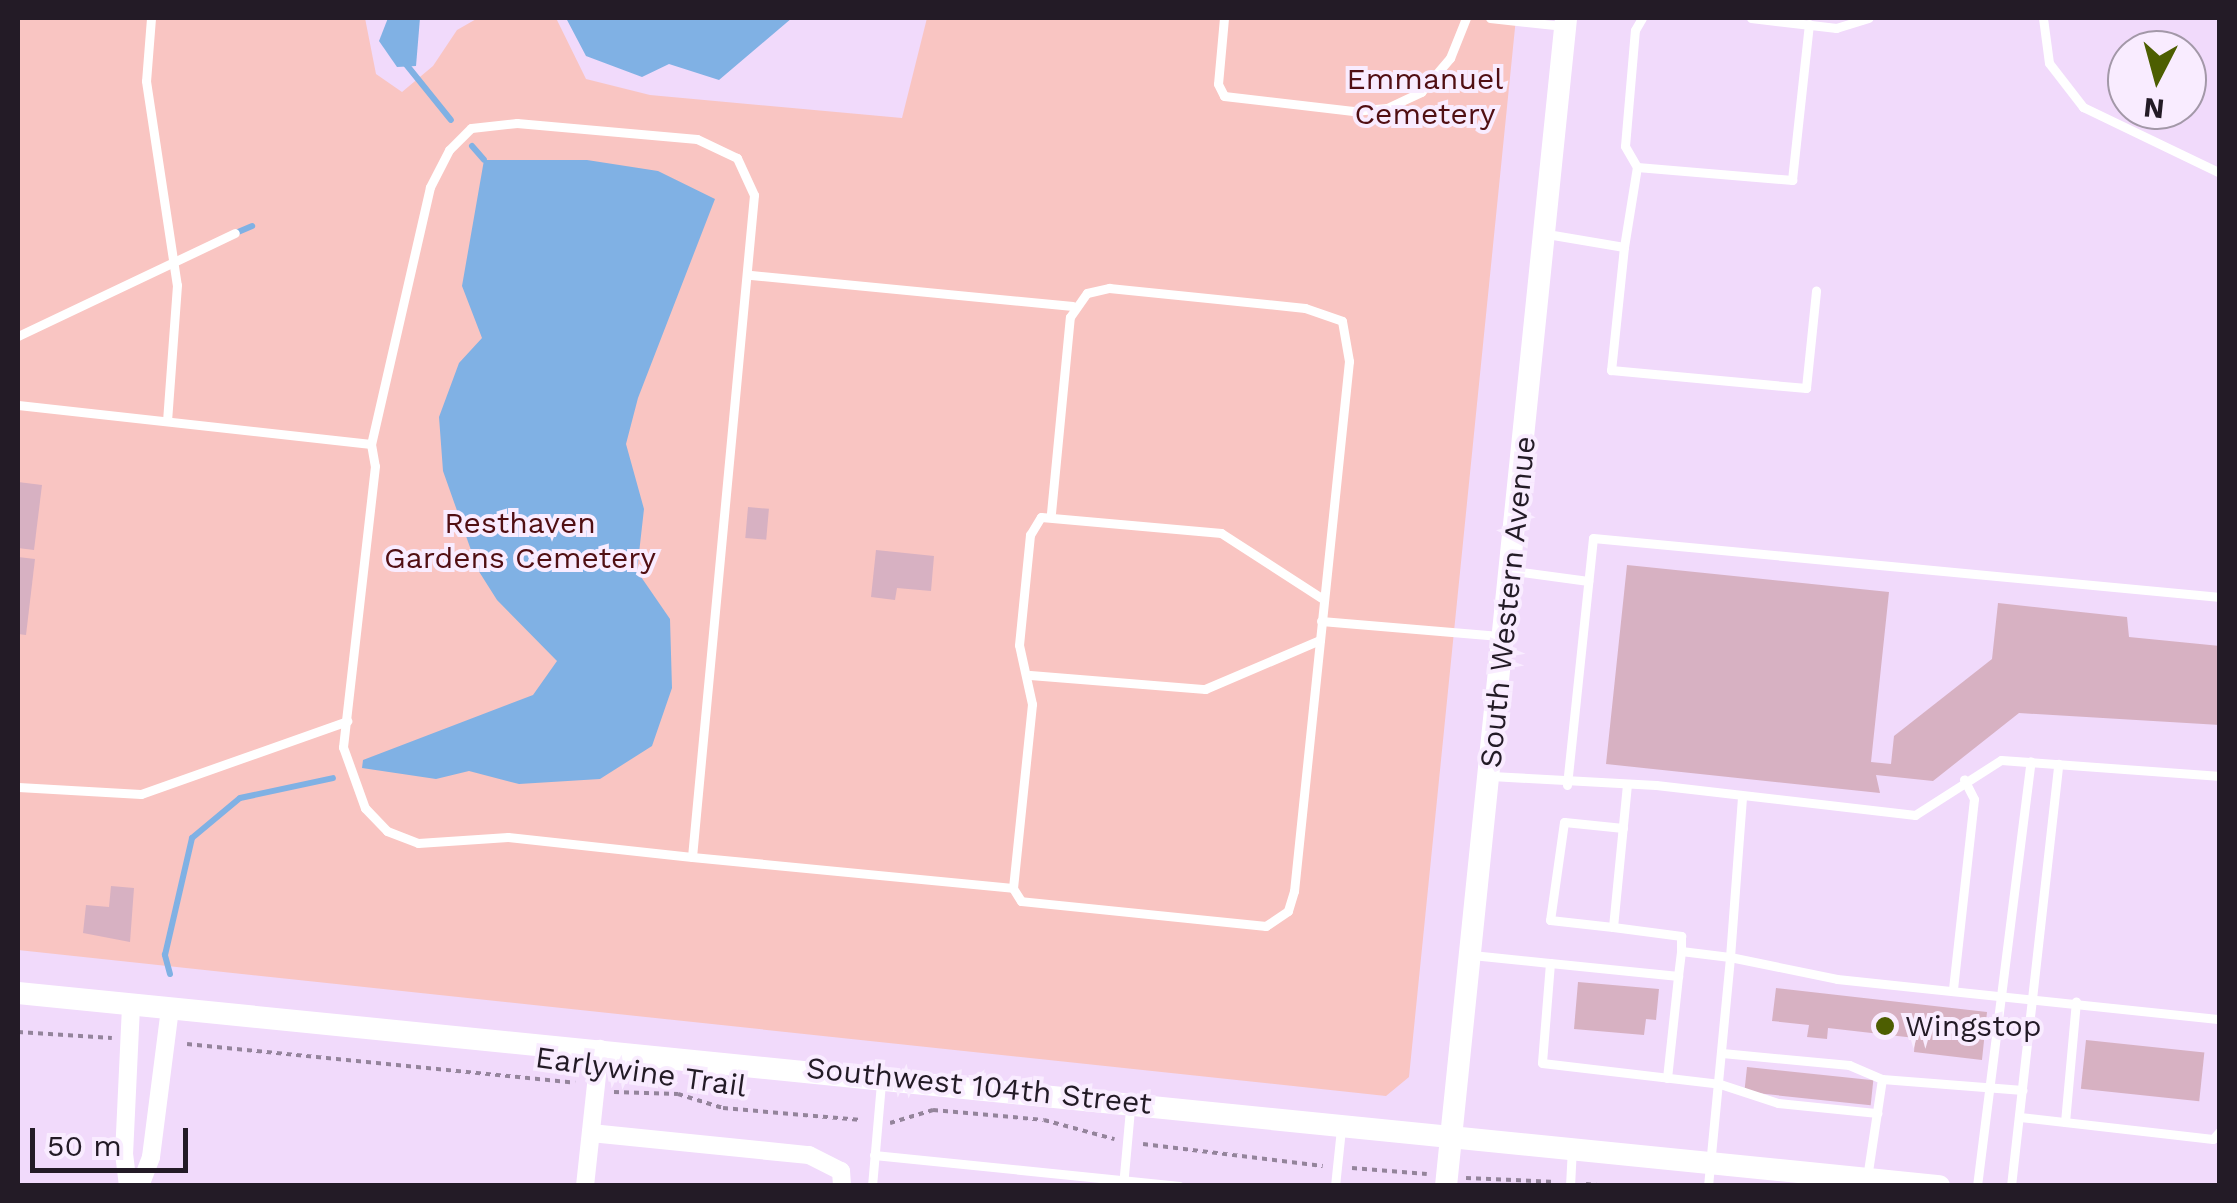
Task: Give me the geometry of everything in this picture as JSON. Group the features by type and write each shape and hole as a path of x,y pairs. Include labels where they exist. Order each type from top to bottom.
{"main road":[{"name":"South Western Avenue","path":"1446,1180 1514,570 1565,22"},
{"name":"Southwest 104th Street","path":"18,993 1342,1122 1939,1186"}],"street":[{"path":"128,1186 131,1004"},
{"path":"140,1186 170,1008"},
{"path":"586,1186 600,1050"},
{"path":"591,1134 809,1155 841,1171 842,1186"}],"lane":[{"path":"151,18 146,81 174,266 168,420"},
{"path":"1224,18 1218,84 1224,96 1353,112 1387,108 1421,92 1450,58 1466,18"},
{"path":"1490,18 1565,22"},
{"path":"1642,18 1635,30 1625,146 1637,167 1611,370 1806,388 1816,291"},
{"path":"1751,18 1854,26 1868,18"},
{"path":"2044,18 2048,62 2084,107 2220,173"},
{"path":"1637,167 1792,180 1809,24"},
{"path":"692,857 751,275 754,195 747,172 728,150 697,139 518,124 471,128 459,139 430,187 371,444 374,466 343,747 365,808 403,840 438,845 508,837 692,857 1013,888 1034,904 1254,926 1284,919 1294,890 1349,361 1342,321 1305,308 1108,288 1087,293 1074,306 1051,514"},
{"path":"18,336 174,266 235,233"},
{"path":"1544,234 1624,247"},
{"path":"751,275 1074,306"},
{"path":"18,406 371,444"},
{"path":"1013,888 1030,674 1019,645 1028,548 1035,525 1051,514 1221,533 1323,599"},
{"path":"1568,785 1593,538 2220,597"},
{"path":"1514,570 1588,580"},
{"path":"1322,621 1506,637"},
{"path":"1030,674 1205,690 1320,640"},
{"path":"18,787 141,794 346,721"},
{"path":"1490,776 1568,785 1627,785 1914,816 1964,779 2001,760 2220,776"},
{"path":"1976,1186 2030,762"},
{"path":"2011,1186 2058,764"},
{"path":"1953,989 1974,799 1964,779"},
{"path":"1612,927 1627,785"},
{"path":"1708,1186 1720,1084 1742,796"},
{"path":"1622,828 1564,822 1550,920 1681,936 1668,1078"},
{"path":"1681,951 1837,979 2034,995 2220,1019"},
{"path":"1470,954 1678,976"},
{"path":"1550,963 1542,1063 1720,1084 1778,1103 1877,1113"},
{"path":"2064,1122 2076,1001"},
{"path":"1722,1054 1849,1065 1882,1079 2023,1090"},
{"path":"872,1186 882,1076"},
{"path":"1867,1178 1882,1079"},
{"path":"1123,1182 1130,1101"},
{"path":"2020,1118 2214,1138 2220,1131"},
{"path":"1334,1186 1342,1122"},
{"path":"1570,1184 1572,1146"},
{"path":"874,1155 1180,1186"}],"path":[{"path":"18,1032 130,1038"},
{"name":"Earlywine Trail","path":"166,1042 900,1124 933,1110 1044,1120 1073,1133 1446,1180 1611,1186"}],"green space":[{"name":"Resthaven Gardens Cemetery","path":"18,18 365,18 376,74 402,92 433,66 457,30 478,18 556,18 586,79 650,95 902,118 927,18 1516,18 1409,1077 1386,1096 18,950"}],"water":[{"path":"388,18 420,18 416,66 397,67 379,41"},
{"path":"566,18 792,18 719,80 669,64 642,77 586,56"},
{"path":"484,160 587,160 658,171 715,199 638,398 626,444 644,509 637,571 670,619 672,688 652,746 600,779 519,784 469,771 436,779 362,768 363,760 533,695 557,661 497,600 478,570 443,471 439,417 459,363 482,338 462,286"}],"building":[{"path":"18,482 42,485 34,550 18,548"},
{"path":"748,507 769,509 766,540 745,538"},
{"path":"876,550 934,556 931,591 897,588 895,600 871,597"},
{"path":"18,557 35,559 26,635 18,634"},
{"path":"1627,565 1889,592 1871,762 1891,764 1894,736 1992,659 1998,603 2127,617 2129,637 2220,646 2220,725 2019,713 1933,781 1876,775 1880,793 1606,764"},
{"path":"111,886 134,888 130,942 83,933 86,905 109,907"},
{"path":"1578,982 1659,989 1656,1020 1646,1019 1644,1035 1574,1029"},
{"path":"1776,988 1987,1012 1982,1060 1914,1052 1915,1038 1828,1028 1827,1039 1807,1037 1809,1025 1772,1021"},
{"path":"2086,1040 2204,1052 2199,1101 2081,1089"},
{"path":"1747,1067 1873,1080 1871,1105 1744,1092"}],"waterway":[{"path":"405,63 451,120"},
{"path":"472,146 484,160"},
{"path":"231,235 252,226"},
{"path":"170,974 165,955 192,838 240,798 333,778"}],"place":[{"name":"Wingstop","path":"1885,1026"}],"park label":[{"name":"Emmanuel Cemetery","path":"1425,96"}]}
